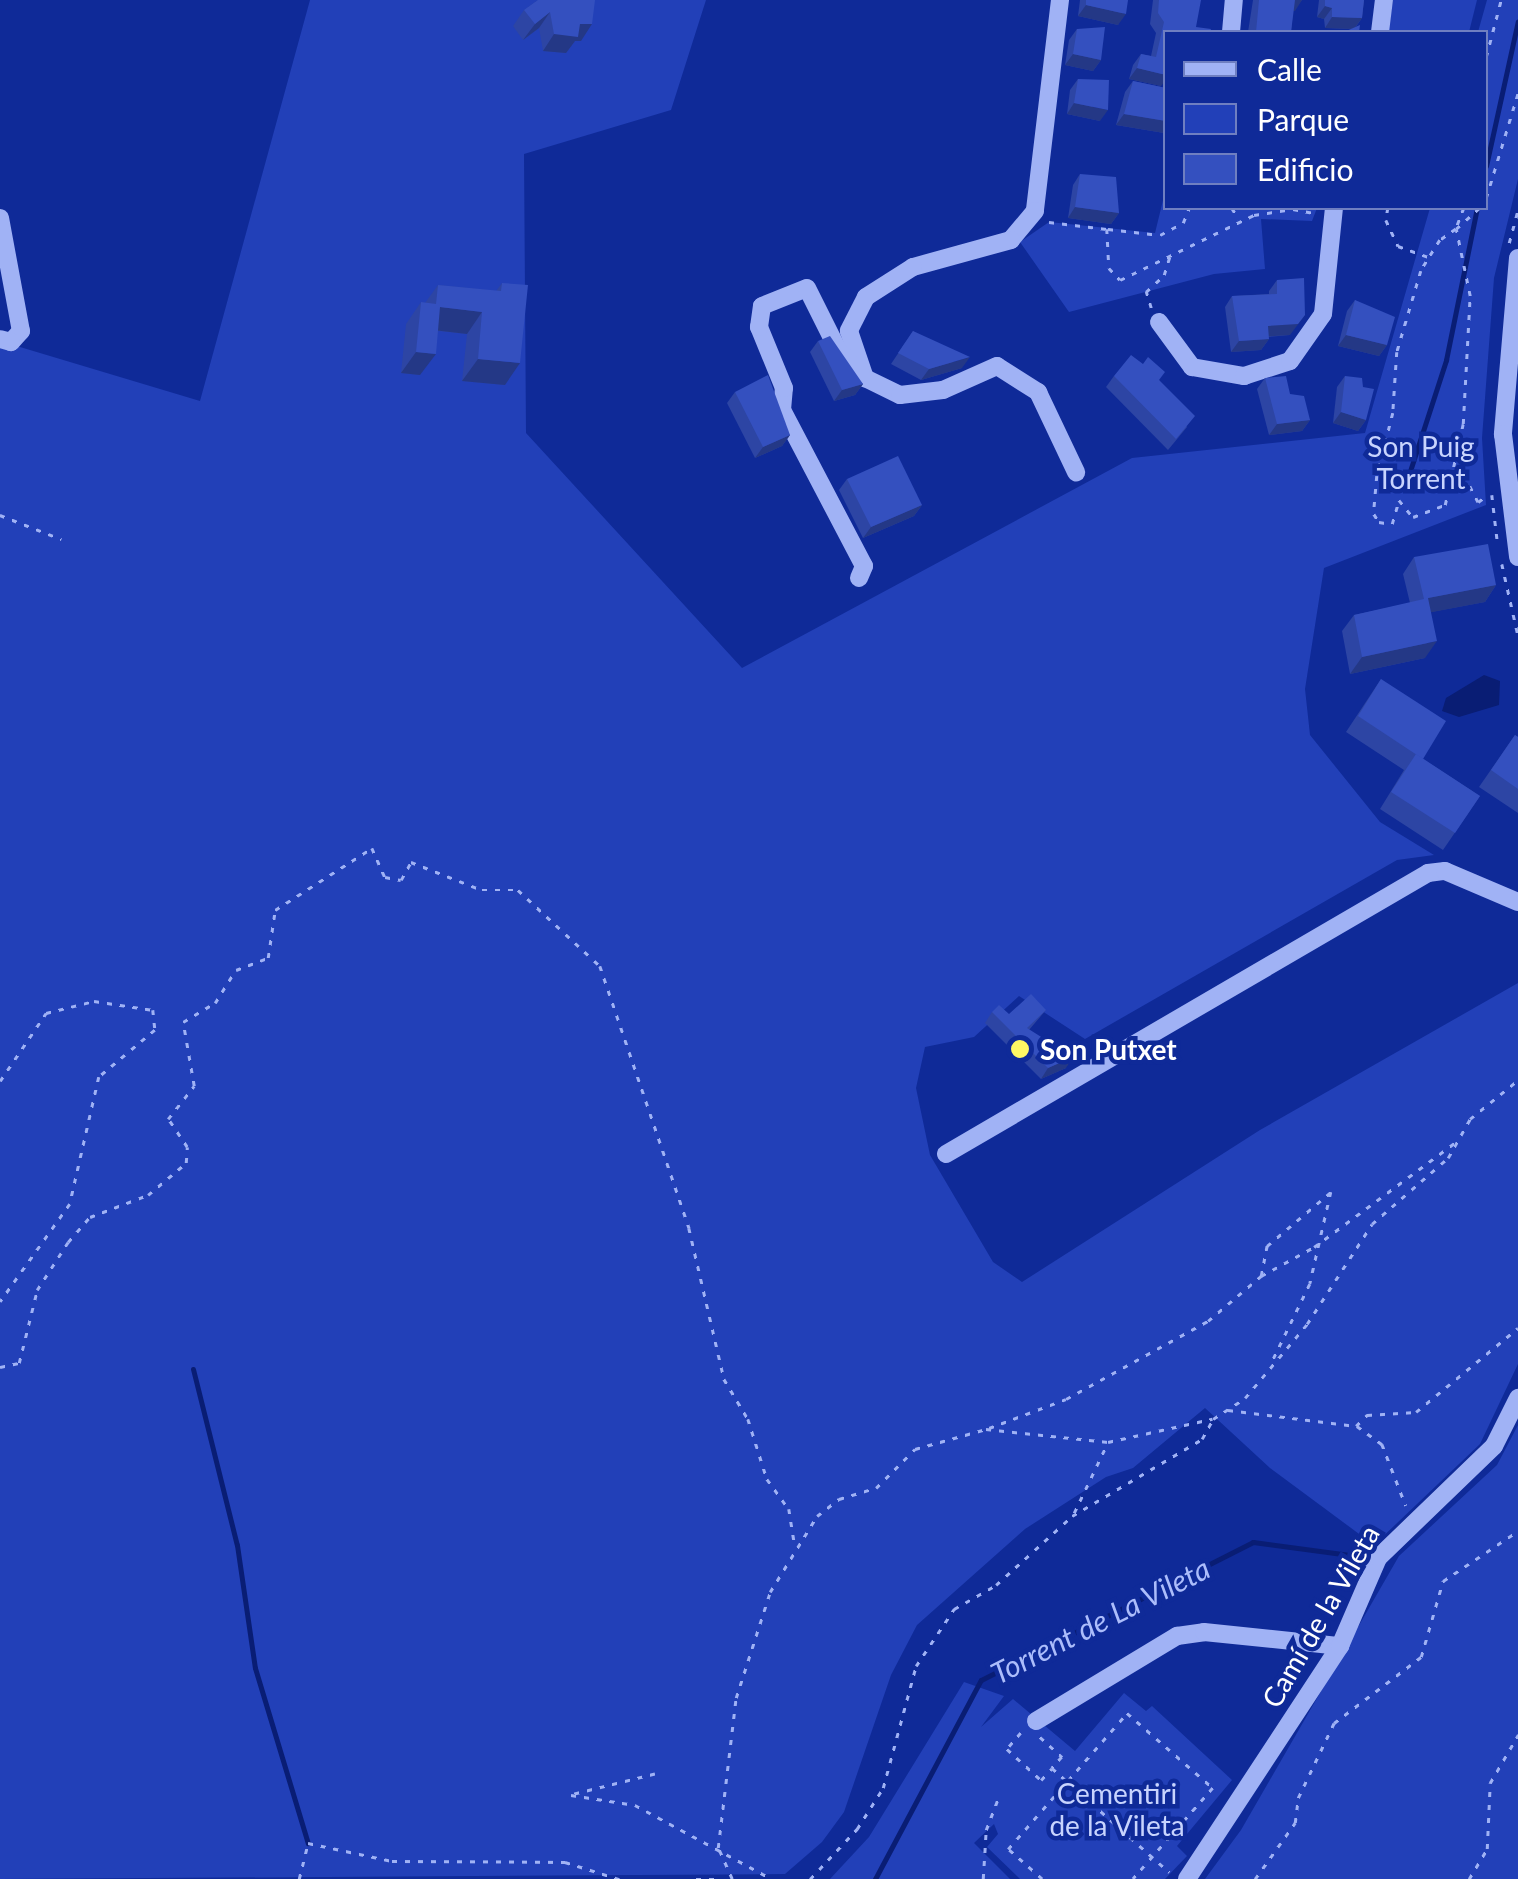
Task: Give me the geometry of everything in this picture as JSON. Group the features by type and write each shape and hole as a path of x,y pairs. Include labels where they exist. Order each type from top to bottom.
{"street":[{"path":"865,378 850,331 866,296 913,267 1012,240 1035,211 1060,0"},
{"path":"1230,30 1234,0"},
{"path":"1380,30 1384,0"},
{"path":"1159,322 1192,367 1244,376 1290,361 1323,314 1332,212"},
{"path":"0,218 21,332 11,342 0,339"},
{"path":"1518,258 1503,434 1518,558"},
{"path":"859,578 864,566 782,410 784,388 759,327 762,306 807,288 838,350 865,378 900,395 943,390 997,366 1038,392 1076,472"},
{"path":"946,1154 1428,873 1445,871 1518,902"},
{"name":"Camí de la Vileta","path":"1187,1879 1340,1646 1378,1558 1412,1520 1494,1446 1518,1398"},
{"path":"1036,1721 1177,1636 1204,1632 1340,1646"}],"path":[{"path":"1488,49 1501,0"},
{"path":"1488,191 1518,93"},
{"path":"1049,222 1160,234 1182,223 1188,210"},
{"path":"1233,210 1239,221"},
{"path":"1106,229 1109,268 1120,280 1170,251 1239,221 1288,210"},
{"path":"1306,210 1332,212"},
{"path":"1388,210 1386,220 1398,246 1430,258"},
{"path":"1463,210 1456,229 1470,296 1463,424 1451,480 1445,505 1414,517 1400,500 1392,524 1374,514 1397,352 1430,258 1456,229 1477,210"},
{"path":"1146,298 1170,265 1170,251"},
{"path":"1451,480 1470,486 1478,502 1486,496"},
{"path":"0,515 61,539"},
{"path":"0,1367 18,1363 38,1290 79,1230 105,1209 148,1194 186,1162 188,1146 168,1119 194,1086 183,1022 215,1002 236,970 268,958 275,910 372,848 384,878 401,880 411,862 482,890 518,890 600,966 689,1228 724,1378 748,1419 768,1479 789,1509 795,1546"},
{"path":"0,1081 46,1012 94,1000 153,1010 154,1030 99,1077 70,1204 0,1302"},
{"path":"986,1429 1108,1442 1213,1419 1227,1410 1270,1368 1372,1224 1448,1158 1470,1120 1518,1080"},
{"path":"732,1879 718,1848 736,1698 770,1592 817,1516 839,1499 876,1488 915,1448 986,1429 1066,1399 1208,1321 1260,1276 1314,1247 1458,1141"},
{"path":"1260,1276 1267,1246 1331,1192 1314,1247 1310,1284 1270,1368"},
{"path":"1356,1426 1366,1415 1416,1412 1518,1328"},
{"path":"1227,1410 1253,1418 1356,1426 1382,1444 1412,1520"},
{"path":"810,1879 858,1828 883,1788 903,1704 928,1644 954,1609 996,1584 1072,1516 1158,1470 1202,1439 1213,1419"},
{"path":"1072,1516 1108,1442"},
{"path":"1255,1879 1295,1823 1298,1798 1334,1723 1422,1657 1442,1581 1518,1532"},
{"path":"1042,1879 1008,1848 1127,1712 1212,1788 1133,1879"},
{"path":"1028,1725 1062,1757 1052,1768 1041,1780 1006,1749 1028,1725"},
{"path":"1468,1879 1487,1848 1490,1784 1518,1735"},
{"path":"1052,1768 1176,1879"},
{"path":"655,1774 571,1795 635,1805 772,1879"},
{"path":"983,1879 986,1830 998,1799"},
{"path":"299,1879 308,1843 392,1861 565,1862 619,1879"},
{"path":"696,1879 715,1879"}],"green space":[{"name":"Son Puig Torrent","path":"310,0 706,0 671,110 524,154 526,433 742,668 1132,458 1365,433 1429,210 1488,210 1488,30 1479,30 1487,0 1518,0 1518,179 1494,278 1482,438 1486,505 1324,568 1305,689 1310,735 1380,822 1434,855 1397,860 1085,1039 1019,996 974,1037 925,1047 916,1088 930,1155 993,1262 1022,1282 1260,1130 1518,983 1518,1364 1480,1444 1374,1545 1270,1468 1205,1408 1133,1468 1106,1477 1025,1529 917,1625 891,1675 844,1812 822,1842 785,1874 0,1879 0,341 200,401"},
{"path":"1393,0 1477,0 1470,30 1388,30"},
{"path":"1163,200 1163,210 1316,210 1312,221 1261,219 1265,269 1214,274 1069,312 1020,242 1049,222 1155,233"},
{"path":"1518,1425 1518,1879 1205,1879 1241,1830 1399,1556 1497,1465"},
{"name":"Cementiri de la Vileta","path":"964,1682 1004,1696 981,1727 1013,1699 1075,1751 1124,1693 1146,1711 1152,1706 1232,1780 1177,1846 1187,1856 1165,1879 1020,1879 987,1847 998,1834 994,1824 974,1843 1010,1879 830,1879 869,1837"}],"shaded area":[{"path":"1484,675 1500,681 1499,705 1459,717 1442,711 1446,698"}],"building":[{"path":"538,0 595,0 592,24 580,24 578,37 554,34 550,12 535,24 524,10"},
{"path":"1086,0 1128,0 1126,14 1086,5"},
{"path":"1159,0 1201,0 1196,27 1211,29 1163,30 1163,74 1137,68 1141,54 1156,57 1164,22 1158,13"},
{"path":"1259,0 1295,0 1291,30 1256,30"},
{"path":"1325,0 1364,0 1362,18 1332,17 1332,8 1325,6"},
{"path":"1105,27 1101,60 1073,54 1077,29"},
{"path":"1078,79 1109,80 1108,110 1074,103"},
{"path":"1133,81 1163,87 1163,120 1124,114"},
{"path":"1080,174 1116,177 1119,213 1075,207"},
{"path":"1304,278 1305,315 1298,324 1268,326 1269,339 1239,341 1232,296 1277,294 1277,280"},
{"path":"502,283 528,285 520,363 478,359 482,312 440,307 436,354 416,352 421,302 436,304 438,285 501,291"},
{"path":"1355,300 1395,317 1387,345 1346,335"},
{"path":"913,331 970,357 929,369 898,353"},
{"path":"830,336 863,384 842,390 818,341"},
{"path":"1131,355 1143,364 1148,357 1165,372 1159,380 1195,416 1176,439 1114,376"},
{"path":"768,375 790,435 763,447 735,392"},
{"path":"1286,376 1290,394 1304,396 1310,420 1277,424 1265,378"},
{"path":"1345,376 1362,378 1363,387 1374,389 1366,420 1341,412"},
{"path":"898,456 922,505 871,527 847,479"},
{"path":"1488,544 1496,585 1428,598 1437,641 1362,657 1354,615 1424,599 1414,557"},
{"path":"1381,679 1446,721 1423,759 1358,716"},
{"path":"1515,735 1518,737 1518,789 1491,770"},
{"path":"1416,754 1480,796 1455,833 1391,792"},
{"path":"1031,994 1046,1010 1027,1028 1073,1057 1048,1068 992,1012 999,1005 1009,1014"}],"waterway":[{"path":"1488,157 1518,21"},
{"path":"1391,489 1410,471 1446,360 1477,210"},
{"path":"193,1369 237,1545 255,1668 308,1843"},
{"name":"Torrent de La Vileta","path":"875,1879 981,1680 1253,1542 1372,1558"}],"place":[{"name":"Son Putxet","path":"1020,1049"}]}
